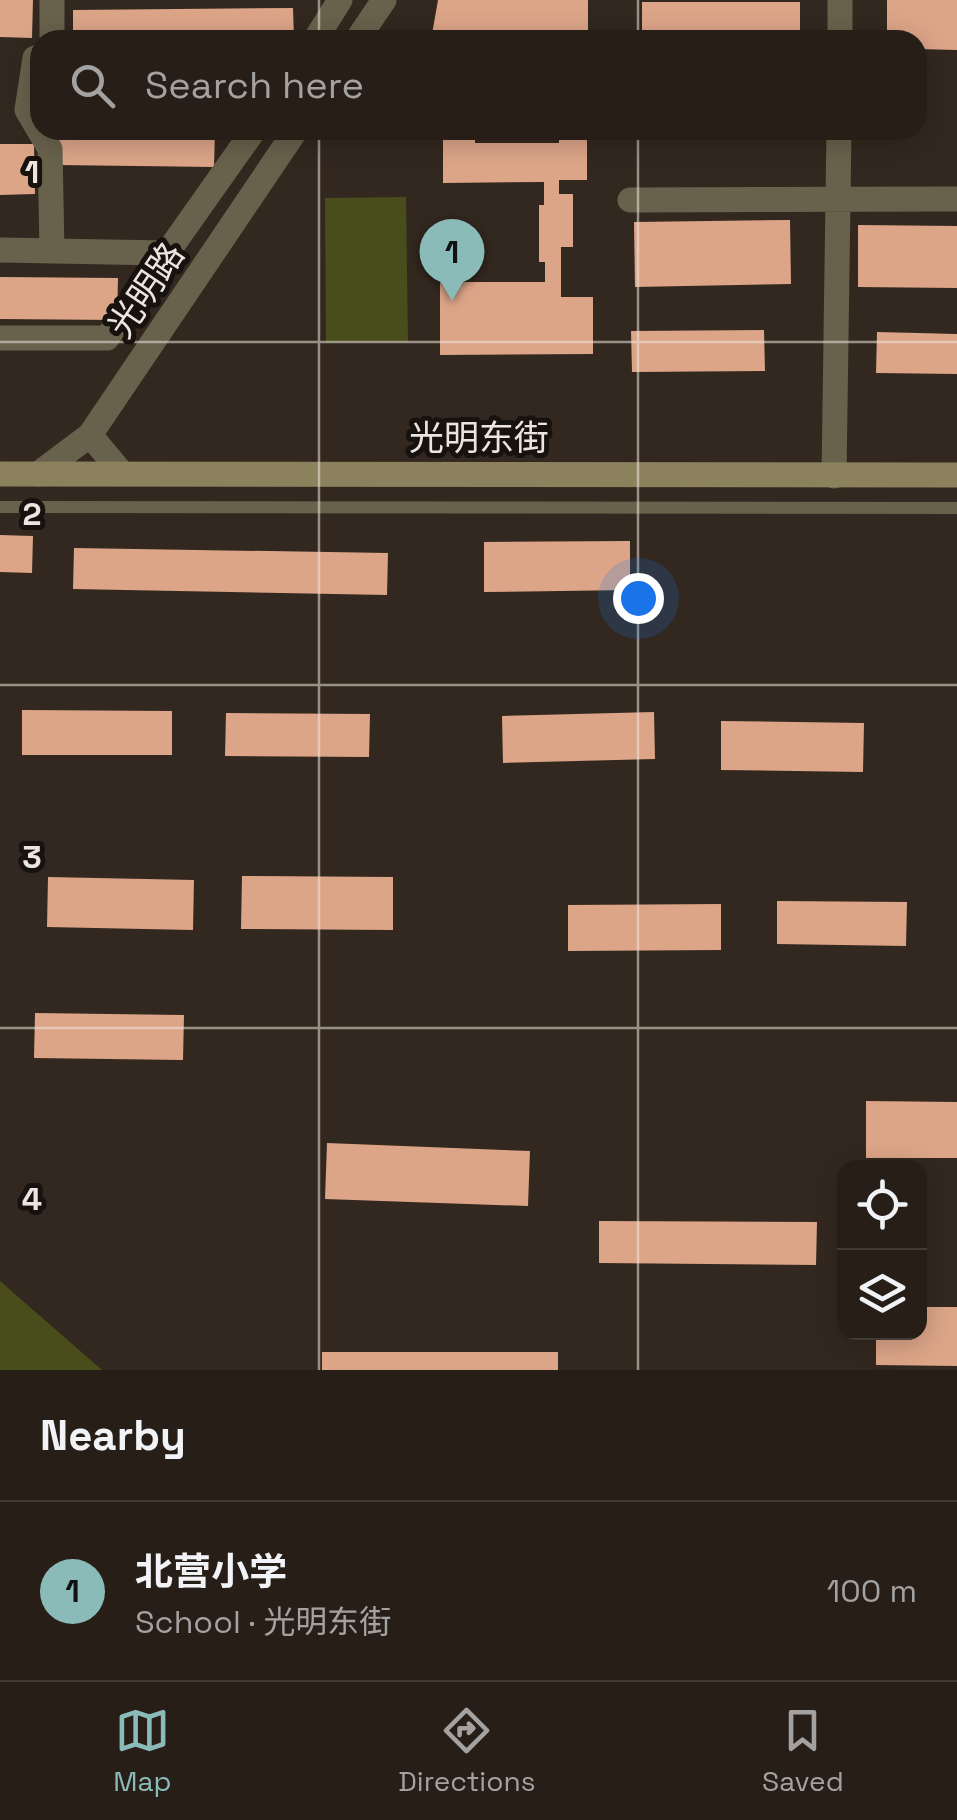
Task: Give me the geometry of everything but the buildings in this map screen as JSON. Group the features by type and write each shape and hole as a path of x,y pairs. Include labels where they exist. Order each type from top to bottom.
{"main road":[{"name":"光明东街","path":"0,474 120,471 957,475"}],"street":[{"path":"52,0 52,30"},
{"path":"320,30 340,0"},
{"path":"364,30 384,0"},
{"path":"840,0 840,30"},
{"path":"0,110 30,109"},
{"path":"46,140 50,149 52,251"},
{"path":"0,338 107,338 247,140"},
{"name":"光明路","path":"38,474 90,435 289,140"},
{"path":"834,476 839,140"},
{"path":"630,200 957,200"},
{"path":"0,250 164,253"},
{"path":"90,435 120,471"}],"lane":[{"path":"0,507 957,508"}],"green space":[{"path":"406,197 408,342 326,342 325,198"},
{"path":"0,1281 102,1370 0,1370"}],"place":[{"name":"北营小学","path":"452,301"}]}
